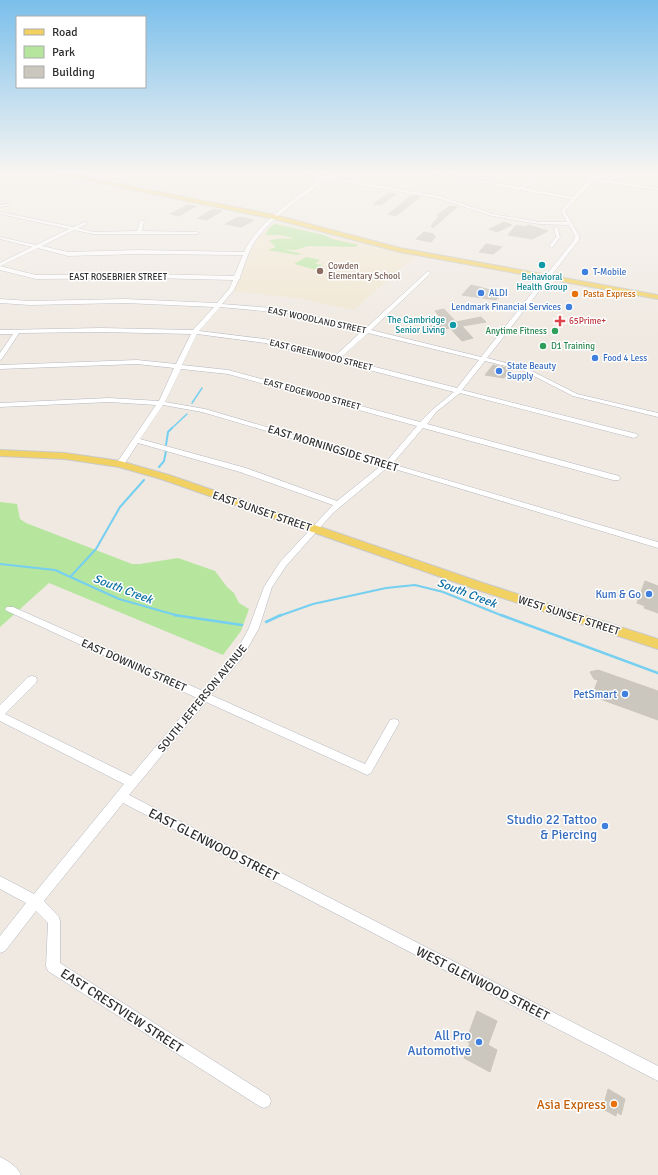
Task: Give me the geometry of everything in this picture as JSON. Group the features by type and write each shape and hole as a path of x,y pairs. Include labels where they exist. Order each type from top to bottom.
{"main road":[{"path":"320,229 400,250 658,297"},
{"name":"EAST SUNSET STREET","path":"0,453 65,456 120,464 165,477 479,586"},
{"name":"EAST SUNSET STREET","path":"0,458 41,455"},
{"name":"WEST SUNSET STREET","path":"479,586 658,644"}],"street":[{"path":"0,265 72,229 93,233 197,233"},
{"path":"120,464 160,403 195,332 232,289 255,236 263,229"},
{"path":"552,246 558,236 556,229"},
{"name":"SOUTH JEFFERSON AVENUE","path":"0,946 245,646 255,624 263,597 272,579 314,529 338,504 388,464 434,410 450,400 458,391 546,276 576,240 577,236 573,229"},
{"path":"0,238 68,254 138,252 246,254"},
{"name":"EAST ROSEBRIER STREET","path":"0,268 36,277 150,276 238,278"},
{"path":"336,359 428,273"},
{"name":"EAST WOODLAND STREET","path":"0,301 36,303 125,301 218,304 285,311 524,369 575,395 658,415"},
{"name":"EAST GREENWOOD STREET","path":"0,332 16,333 101,330 195,332 265,341 634,436"},
{"path":"0,358 16,333"},
{"name":"EAST EDGEWOOD STREET","path":"0,366 137,362 242,375 616,478"},
{"name":"EAST MORNINGSIDE STREET","path":"0,404 82,400 160,403 225,416 658,545"},
{"path":"136,440 243,470 338,504"},
{"name":"EAST DOWNING STREET","path":"10,609 367,770 394,723"},
{"path":"0,712 32,680"},
{"path":"0,716 133,783"},
{"name":"EAST GLENWOOD STREET","path":"121,796 307,891"},
{"name":"EAST CRESTVIEW STREET","path":"0,882 36,902 54,921 54,966 264,1101"},
{"name":"WEST GLENWOOD STREET","path":"307,891 658,1074"},
{"path":"0,1165 13,1175"}],"shaded area":[{"name":"Cowden Elementary School","path":"267,229 302,229 416,255 354,310 296,298 233,291 257,239"}],"green space":[{"path":"269,229 297,229 359,245 355,247 309,246 294,250 283,249 302,254 297,255 268,250 276,247 269,241 275,239 294,238 280,235 265,235"},
{"path":"306,257 320,260 315,264 323,265 317,270 294,264"},
{"path":"0,502 17,504 20,519 26,523 132,564 178,558 215,571 227,587 234,593 239,603 249,609 241,631 223,655 49,583 0,627"}],"building":[{"path":"489,229 504,229 497,232"},
{"path":"513,229 541,229 548,231 532,239 508,235"},
{"path":"424,232 434,234 432,236 436,236 431,242 416,239"},
{"path":"486,244 502,247 493,254 479,252"},
{"name":"ALDI","path":"471,285 505,292 496,300 462,295"},
{"name":"The Cambridge Senior Living","path":"444,309 456,322 481,317 486,322 462,326 473,338 462,341 450,328 424,332 419,328 445,323 435,311"},
{"name":"State Beauty Supply","path":"493,365 511,369 504,378 485,375"},
{"name":"Kum & Go","path":"645,581 658,586 658,613 644,608 645,606 637,603"},
{"name":"PetSmart","path":"598,670 658,691 658,720 592,696 598,680 594,679 590,672"},
{"name":"All Pro Automotive","path":"477,1011 497,1021 488,1045 497,1050 490,1072 464,1058 470,1043 466,1041"},
{"name":"Asia Express","path":"608,1089 625,1099 621,1115 617,1112 616,1116 603,1109"}],"waterway":[{"path":"192,403 202,388"},
{"path":"171,429 187,414"},
{"path":"166,445 168,432 171,429"},
{"path":"159,467 164,461 166,451"},
{"path":"71,576 96,549 120,507 144,480"},
{"name":"South Creek","path":"0,564 55,570 119,599 177,615"},
{"name":"South Creek","path":"279,616 313,604 386,588 415,585 443,592 503,616"},
{"name":"South Creek","path":"177,615 242,625"},
{"name":"South Creek","path":"266,622 281,615"},
{"name":"South Creek","path":"501,615 658,673"}],"place":[{"name":"Behavioral Health Group","path":"542,265"},
{"name":"Cowden Elementary School","path":"320,271"},
{"name":"T-Mobile","path":"585,272"},
{"name":"ALDI","path":"481,293"},
{"name":"Pasta Express","path":"575,294"},
{"name":"Lendmark Financial Services","path":"569,307"},
{"name":"65Prime+","path":"560,321"},
{"name":"The Cambridge Senior Living","path":"453,325"},
{"name":"Anytime Fitness","path":"555,331"},
{"name":"D1 Training","path":"543,346"},
{"name":"Food 4 Less","path":"595,358"},
{"name":"State Beauty Supply","path":"499,371"},
{"name":"Kum & Go","path":"649,594"},
{"name":"PetSmart","path":"625,694"},
{"name":"Studio 22 Tattoo & Piercing","path":"605,826"},
{"name":"All Pro Automotive","path":"479,1042"},
{"name":"Asia Express","path":"614,1104"}]}
